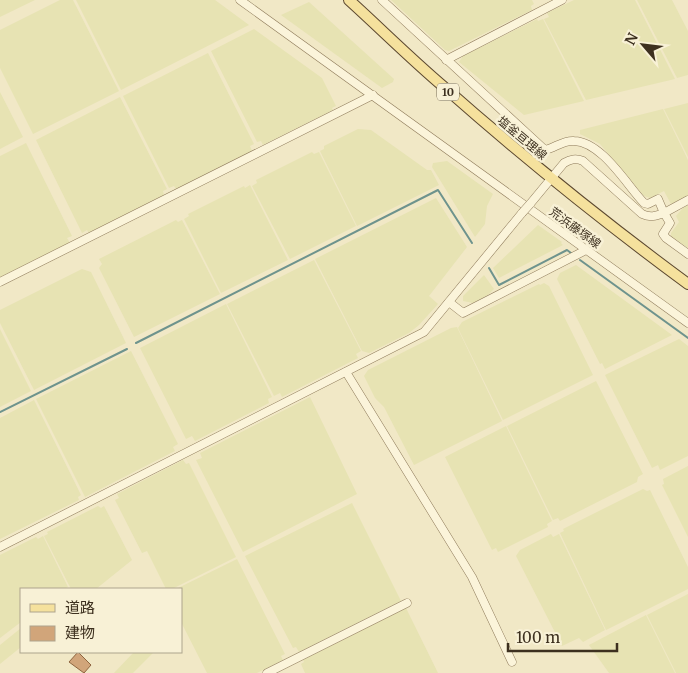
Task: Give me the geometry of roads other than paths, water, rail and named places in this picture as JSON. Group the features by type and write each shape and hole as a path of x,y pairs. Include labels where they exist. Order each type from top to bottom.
{"main road":[{"name":"塩釜亘理線","path":"349,0 442,87 551,179 688,284"}],"street":[{"path":"0,282 373,95 240,0"},
{"path":"382,0 544,150 566,142 575,141 591,146 600,152 644,203 648,204 658,199 670,223 663,234 688,254"},
{"path":"446,60 562,0"},
{"name":"荒浜藤塚線","path":"373,95 688,323"},
{"path":"0,547 185,451 424,332 564,163 578,159 583,161 642,214 653,216 664,213 688,200"},
{"path":"449,302 463,313 586,250"},
{"path":"346,372 472,577 512,662"},
{"path":"268,673 407,603"}],"waterway":[{"path":"136,343 438,190 472,243"},
{"path":"489,268 499,285 567,250 571,253"},
{"path":"580,260 688,338"},
{"path":"0,412 127,349"}]}
